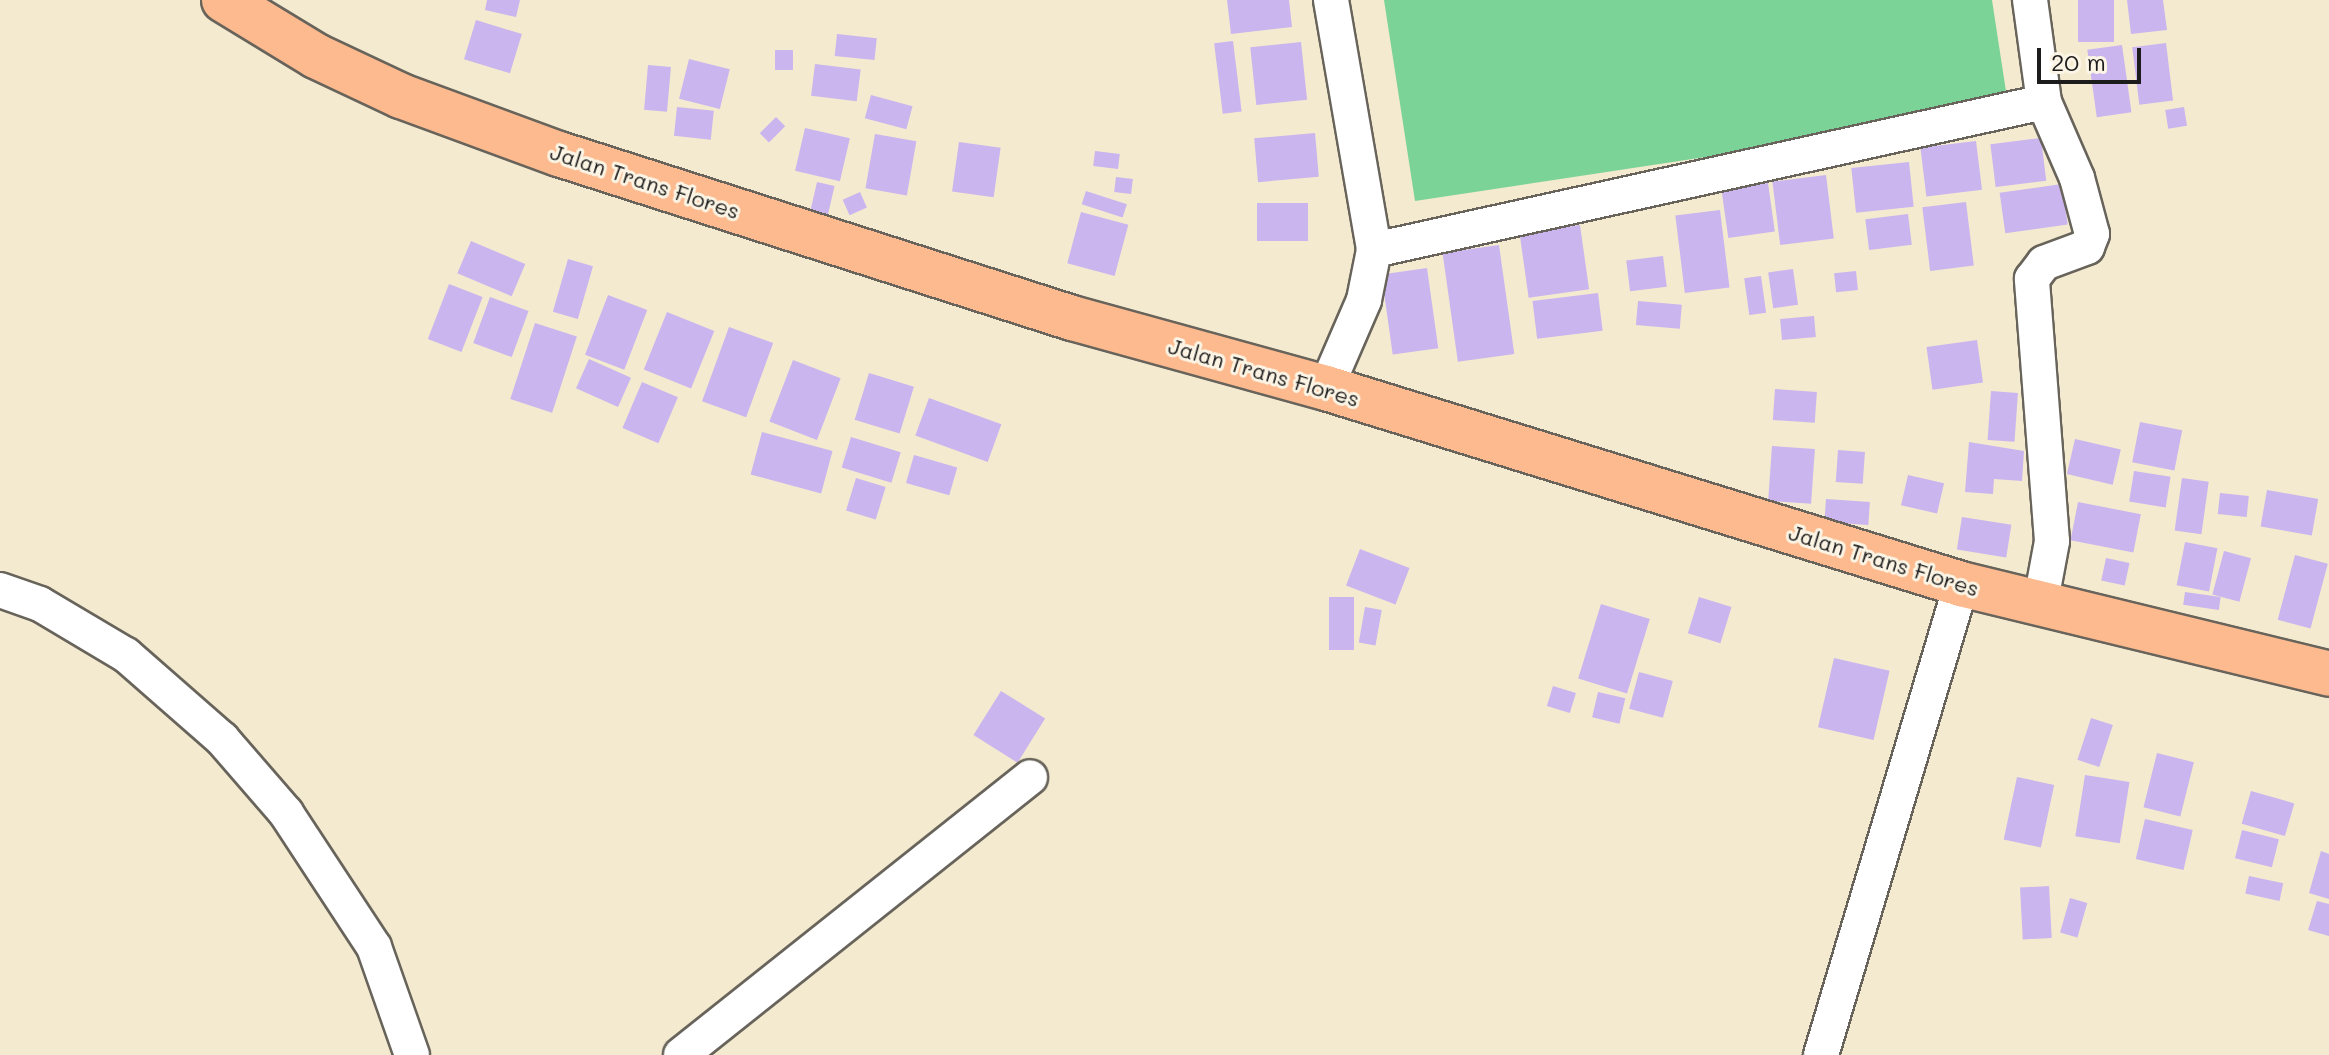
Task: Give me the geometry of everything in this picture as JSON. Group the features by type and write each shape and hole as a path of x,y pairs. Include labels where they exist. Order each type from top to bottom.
{"highway":[{"name":"Jalan Trans Flores","path":"224,0 316,56 387,90 559,154 1072,318 1326,388 1961,584 2040,606 2329,674"}],"street":[{"path":"1326,388 1364,300 1374,250 1331,0"},
{"path":"2030,0 2044,102 2077,178 2092,234 2087,247 2044,263 2032,279 2052,541 2040,606"},
{"path":"1374,250 2044,102"},
{"path":"1821,1055 1961,584"},
{"path":"0,590 40,604 126,655 222,739 286,813 374,947 412,1055"},
{"path":"681,1055 1030,777"}],"green space":[{"path":"1384,0 1992,0 2009,111 1415,201"}],"building":[{"path":"487,0 520,0 516,17 485,10"},
{"path":"1227,0 1289,0 1292,27 1231,34"},
{"path":"2078,0 2114,0 2114,42 2078,42"},
{"path":"2127,0 2163,0 2167,30 2131,34"},
{"path":"476,20 522,34 510,73 464,59"},
{"path":"837,34 877,38 874,60 835,56"},
{"path":"1233,41 1242,111 1223,114 1214,43"},
{"path":"1301,42 1307,100 1256,105 1250,47"},
{"path":"2166,43 2173,101 2139,105 2132,47"},
{"path":"2122,45 2131,112 2097,117 2087,50"},
{"path":"775,50 793,50 793,70 775,70"},
{"path":"689,59 730,69 720,109 679,99"},
{"path":"815,64 861,70 857,101 811,96"},
{"path":"648,65 671,67 667,112 644,110"},
{"path":"871,95 913,106 906,129 865,118"},
{"path":"677,107 714,111 711,140 674,136"},
{"path":"2184,107 2187,126 2168,129 2165,110"},
{"path":"776,117 785,126 769,142 760,133"},
{"path":"805,128 850,138 840,181 795,171"},
{"path":"1315,133 1319,177 1258,182 1254,138"},
{"path":"875,134 916,141 907,195 865,188"},
{"path":"2041,138 2046,181 1996,187 1990,144"},
{"path":"1976,141 1982,190 1926,196 1920,148"},
{"path":"959,142 1001,148 994,197 952,192"},
{"path":"1095,151 1120,154 1118,169 1093,166"},
{"path":"1909,162 1914,207 1856,213 1851,168"},
{"path":"1826,175 1834,239 1780,245 1772,182"},
{"path":"1116,177 1133,179 1131,194 1114,192"},
{"path":"817,182 835,186 827,217 810,213"},
{"path":"1768,183 1775,232 1728,238 1721,190"},
{"path":"2062,184 2068,225 2005,233 2000,193"},
{"path":"1086,191 1127,204 1123,218 1082,204"},
{"path":"860,192 867,208 850,215 843,200"},
{"path":"1966,202 1974,266 1930,271 1922,207"},
{"path":"1257,203 1308,203 1308,241 1257,241"},
{"path":"1720,210 1730,287 1685,293 1675,215"},
{"path":"1081,212 1128,225 1115,276 1067,263"},
{"path":"1908,214 1912,245 1869,250 1865,219"},
{"path":"1580,225 1589,289 1529,298 1520,233"},
{"path":"471,241 525,264 512,296 457,273"},
{"path":"1499,245 1514,354 1458,362 1443,253"},
{"path":"1663,256 1667,287 1630,291 1626,261"},
{"path":"568,259 593,266 578,319 553,312"},
{"path":"1427,268 1438,348 1393,355 1381,274"},
{"path":"1793,269 1798,305 1773,308 1768,272"},
{"path":"1856,271 1858,290 1836,292 1834,273"},
{"path":"1761,276 1766,313 1749,315 1744,278"},
{"path":"449,284 483,297 461,352 428,339"},
{"path":"1598,293 1603,331 1537,339 1532,301"},
{"path":"608,295 647,310 624,370 585,355"},
{"path":"490,297 529,311 512,357 473,343"},
{"path":"1638,301 1682,305 1680,329 1636,325"},
{"path":"667,312 714,331 691,389 644,369"},
{"path":"1814,316 1816,337 1782,340 1780,319"},
{"path":"535,323 577,337 552,413 510,399"},
{"path":"729,327 773,343 746,417 702,401"},
{"path":"1977,340 1983,383 1932,390 1926,347"},
{"path":"589,359 631,378 618,407 576,388"},
{"path":"793,360 841,378 817,440 769,422"},
{"path":"869,373 914,387 900,434 855,420"},
{"path":"642,382 678,397 658,443 622,428"},
{"path":"1775,389 1817,392 1815,423 1773,420"},
{"path":"1991,391 2018,393 2015,442 1988,440"},
{"path":"929,398 1001,424 988,462 915,436"},
{"path":"2140,422 2182,430 2174,470 2132,462"},
{"path":"762,432 833,451 821,493 751,475"},
{"path":"851,437 901,452 891,483 842,468"},
{"path":"2075,439 2121,450 2113,485 2067,474"},
{"path":"1969,442 2024,451 2022,481 1994,479 1993,494 1965,492"},
{"path":"1772,446 1815,449 1811,504 1768,501"},
{"path":"1838,450 1865,452 1863,484 1836,482"},
{"path":"914,455 957,467 949,495 906,483"},
{"path":"2134,471 2171,477 2166,507 2129,502"},
{"path":"1908,475 1944,483 1937,514 1901,505"},
{"path":"856,478 886,487 876,520 846,511"},
{"path":"2182,478 2209,482 2201,534 2175,530"},
{"path":"2267,490 2318,499 2312,535 2261,526"},
{"path":"2220,493 2249,496 2247,517 2218,514"},
{"path":"1826,499 1870,502 1868,525 1824,522"},
{"path":"2078,502 2141,514 2133,552 2071,540"},
{"path":"1962,517 2011,525 2006,557 1957,550"},
{"path":"2185,542 2217,548 2209,591 2177,585"},
{"path":"1360,549 1409,568 1396,604 1346,585"},
{"path":"2224,551 2251,558 2239,602 2212,594"},
{"path":"2295,555 2328,564 2311,629 2278,620"},
{"path":"2106,558 2129,563 2125,585 2101,580"},
{"path":"2185,592 2221,597 2219,610 2183,605"},
{"path":"1329,597 1354,597 1354,650 1329,650"},
{"path":"1699,597 1732,607 1720,643 1688,633"},
{"path":"1601,604 1650,619 1627,694 1578,679"},
{"path":"1365,607 1382,610 1375,645 1359,642"},
{"path":"1834,658 1890,671 1874,740 1818,727"},
{"path":"1639,672 1673,681 1663,718 1629,709"},
{"path":"1553,686 1576,693 1570,713 1547,706"},
{"path":"1001,691 1045,719 1018,763 973,735"},
{"path":"1598,692 1625,698 1619,724 1592,717"},
{"path":"2091,718 2113,725 2099,767 2077,760"},
{"path":"2157,753 2194,762 2180,817 2143,807"},
{"path":"2085,775 2129,782 2120,843 2075,836"},
{"path":"2017,777 2054,785 2041,848 2004,840"},
{"path":"2251,791 2294,803 2285,836 2242,824"},
{"path":"2145,819 2193,830 2184,870 2136,859"},
{"path":"2242,830 2279,839 2272,867 2235,858"},
{"path":"2321,851 2329,854 2329,899 2309,893"},
{"path":"2249,876 2283,883 2279,901 2245,894"},
{"path":"2049,886 2052,938 2023,939 2020,888"},
{"path":"2070,898 2087,903 2077,938 2060,933"},
{"path":"2317,901 2329,904 2329,936 2308,930"}]}
